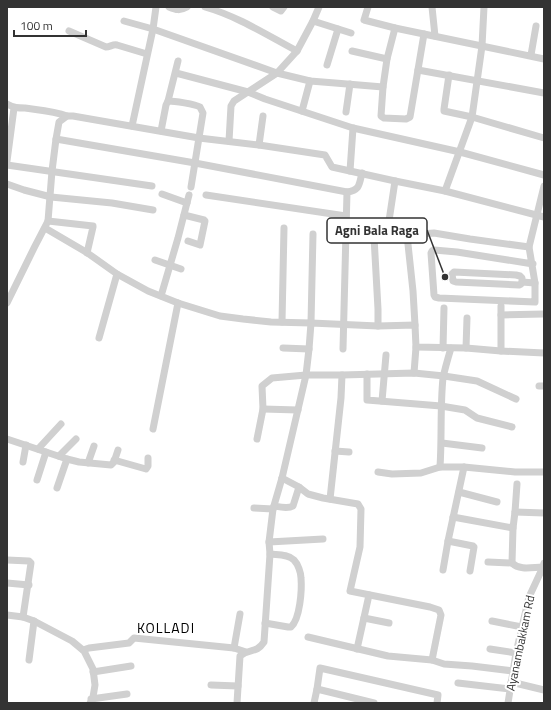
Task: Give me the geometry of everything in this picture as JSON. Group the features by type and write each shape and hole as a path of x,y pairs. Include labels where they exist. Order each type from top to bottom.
{"street":[{"path":"132,126 153,29 156,7"},
{"path":"169,7 176,10 182,10 187,7"},
{"path":"205,7 244,22 296,51"},
{"path":"273,7 281,11 284,7"},
{"path":"229,141 231,106 234,101 277,72 296,51 319,7"},
{"path":"368,7 364,20 395,28 544,59"},
{"path":"432,7 435,36"},
{"path":"445,191 472,117 482,46 484,7"},
{"path":"124,21 153,29 277,72 310,81 383,87"},
{"path":"313,21 351,33"},
{"path":"531,56 536,26"},
{"path":"395,28 387,60 383,87 381,116 384,118 406,119 410,116 424,34"},
{"path":"327,65 338,29"},
{"path":"68,30 106,47 114,44 147,54"},
{"path":"352,51 387,60"},
{"path":"161,131 166,105 176,73 178,61"},
{"path":"418,70 544,93"},
{"path":"176,73 248,92 353,128 460,152 544,175"},
{"path":"448,76 444,111 472,117 544,138"},
{"path":"302,111 310,81"},
{"path":"346,112 350,84"},
{"path":"168,101 185,103 199,107 203,113 191,187"},
{"path":"7,104 14,108 25,108 199,138 325,155 332,167 445,191 541,217"},
{"path":"7,161 14,108"},
{"path":"7,303 47,225 51,197 52,171 59,122 67,116"},
{"path":"258,145 263,116"},
{"path":"350,171 353,128"},
{"path":"56,139 195,163 346,192 354,191 358,188 362,174"},
{"path":"7,165 152,186"},
{"path":"387,234 395,181"},
{"path":"7,184 51,197 112,203 153,210"},
{"path":"532,264 457,252 434,250 431,253 434,297 535,302 535,283 532,264 529,247 541,217 544,186"},
{"path":"343,348 346,192"},
{"path":"161,296 188,199 162,194"},
{"path":"206,195 346,216"},
{"path":"184,215 205,221 200,245 188,241"},
{"path":"47,225 93,226 87,253"},
{"path":"47,225 117,274 148,291 178,303 220,316 271,322 378,326 415,325"},
{"path":"282,322 284,228"},
{"path":"378,326 374,237 387,234 407,235 434,233 529,247"},
{"path":"83,650 89,648 129,644 134,638 234,648 246,652 254,651 264,642 270,554 269,542 274,508 306,375 311,323 313,234"},
{"path":"407,235 415,325 416,347 414,373"},
{"path":"155,260 181,268"},
{"path":"522,282 522,278 516,275 454,272 452,274 453,281 456,282 519,285 522,282 535,283"},
{"path":"99,338 117,274"},
{"path":"153,429 178,303"},
{"path":"501,306 501,351"},
{"path":"440,467 442,443 441,406 447,348 444,308"},
{"path":"501,315 544,314"},
{"path":"466,348 467,318"},
{"path":"416,347 544,352"},
{"path":"283,348 309,349"},
{"path":"382,401 386,355"},
{"path":"257,439 263,409 262,386 272,378 306,375 414,373 477,381 516,399"},
{"path":"367,374 367,400 441,406 465,410 477,418 512,427"},
{"path":"330,499 341,398 342,375"},
{"path":"263,409 298,410"},
{"path":"38,449 61,424"},
{"path":"7,439 67,459 88,463 110,465 112,464 118,450"},
{"path":"58,456 76,439"},
{"path":"442,443 482,448"},
{"path":"24,462 26,445"},
{"path":"88,463 94,446"},
{"path":"335,451 349,452"},
{"path":"37,480 46,452"},
{"path":"114,460 146,469 148,466 148,458"},
{"path":"57,488 67,459"},
{"path":"378,472 392,474 422,473 440,467 464,467 515,472 544,472"},
{"path":"443,570 464,467"},
{"path":"282,478 308,494 358,504 361,509 360,547 350,591 439,610 441,615 432,660"},
{"path":"512,563 513,528 517,484"},
{"path":"254,508 291,507 293,506 298,487"},
{"path":"459,492 497,502"},
{"path":"515,512 544,513"},
{"path":"453,517 513,528"},
{"path":"269,542 323,539"},
{"path":"448,541 474,547 470,571"},
{"path":"265,623 288,627 293,625 296,621 301,586 300,572 294,560 284,555 270,554"},
{"path":"7,560 29,561 31,563 23,617"},
{"path":"488,562 512,563 522,568 544,565"},
{"name":"Ayanambakkam Rd","path":"508,703 516,653 529,597 542,576 544,565"},
{"path":"7,583 28,585"},
{"path":"357,649 369,595"},
{"path":"234,648 240,614"},
{"path":"7,615 23,617 34,621 72,641 83,650 93,672 95,685 93,697 90,701"},
{"path":"364,618 389,623"},
{"path":"29,660 34,621"},
{"path":"492,621 522,627"},
{"path":"308,637 388,656 432,660 444,664 514,671"},
{"path":"490,649 516,653"},
{"path":"237,703 240,656 246,652"},
{"path":"93,672 130,666"},
{"path":"314,703 320,668 438,695 437,703"},
{"path":"511,682 544,690"},
{"path":"458,683 510,690"},
{"path":"211,685 238,686"},
{"path":"317,689 374,703"},
{"path":"90,701 127,694"}],"place":[{"name":"Agni Bala Raga","path":"445,277"}],"district":[{"name":"KOLLADI","path":"166,627"}]}
